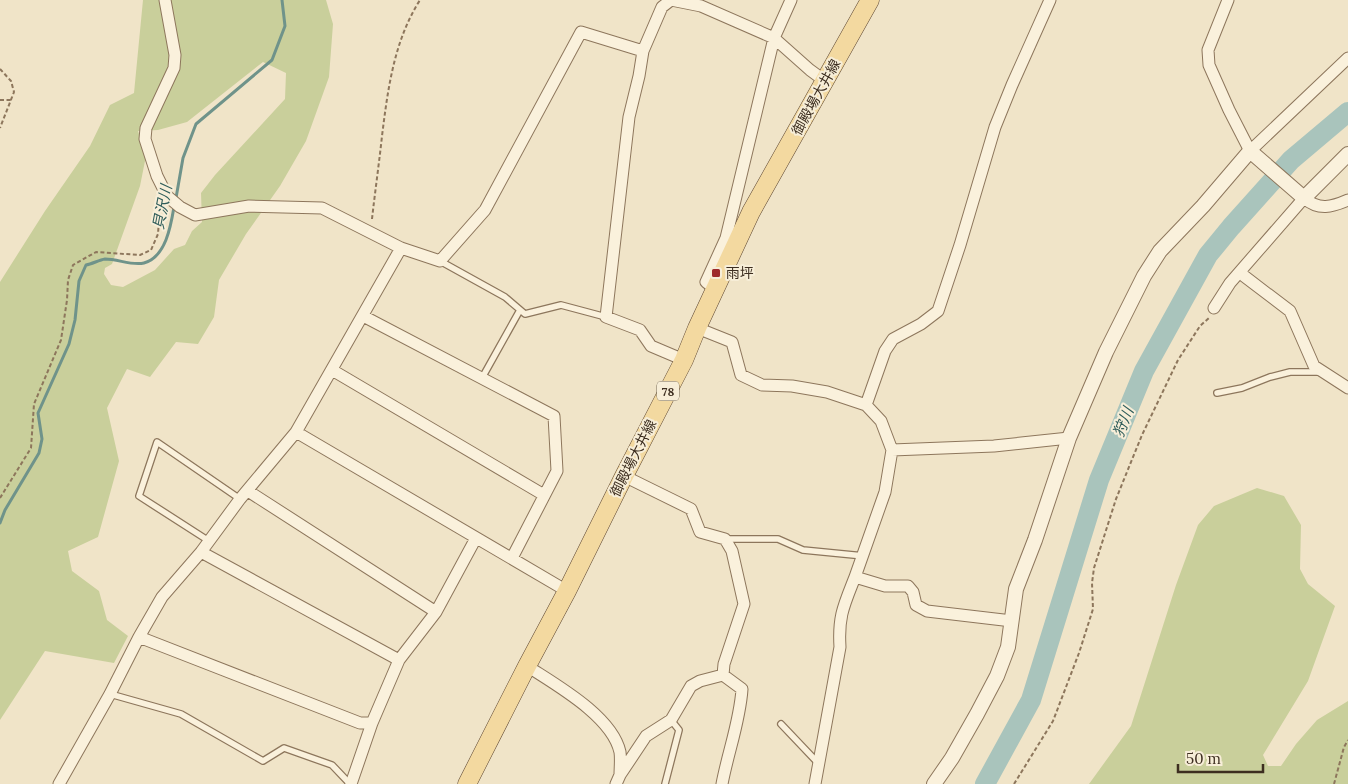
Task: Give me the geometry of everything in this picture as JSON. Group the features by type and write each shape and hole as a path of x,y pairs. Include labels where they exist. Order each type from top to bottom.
{"main road":[{"name":"御殿場大井線","path":"471,780 527,666 684,360 751,212 870,0"}],"street":[{"path":"165,0 175,55 174,68 149,122 145,139 157,176 166,194 180,207 195,215 249,206 322,208 401,248 440,261 485,210 581,32 643,51"},
{"path":"684,360 651,346 640,330 606,317 629,118 643,51 662,7 671,0 700,6 774,38 810,70 825,80"},
{"path":"715,289 706,282 726,238 774,38 791,0"},
{"path":"866,405 885,350 893,339 921,324 938,311 996,127 1012,85 1050,0"},
{"path":"1228,0 1208,50 1209,65 1250,151 1310,204 1328,208 1348,200"},
{"path":"934,784 952,758 997,676 1008,647 1016,589 1036,540 1069,438 1106,352 1144,276 1160,251 1204,206 1250,151 1348,58"},
{"path":"1212,313 1230,283 1304,198 1348,154"},
{"path":"58,784 110,694 162,597 210,541 244,495 296,432 401,248"},
{"path":"1241,271 1244,276 1290,311 1314,366 1348,388"},
{"path":"363,316 554,416 556,471 512,558"},
{"path":"697,328 732,342 741,375 762,385 792,386 827,392 866,405 881,421 892,450 885,492 864,556 841,613 839,626 840,647 816,784"},
{"path":"332,370 544,494"},
{"path":"296,432 567,591"},
{"path":"892,450 994,446 1069,438"},
{"path":"624,476 691,509 700,532 725,539 732,551 744,604 724,664 723,675"},
{"path":"244,495 436,612"},
{"path":"350,784 372,723 400,660 436,612 476,538"},
{"path":"201,552 400,660"},
{"path":"855,577 885,586 908,586 913,592 916,605 927,611 1012,621"},
{"path":"139,637 360,723 372,723"},
{"path":"527,666 588,709 610,729 620,752 618,780"},
{"path":"618,780 646,736 671,720 691,686 700,681 723,675"},
{"path":"722,784 727,756 741,709 742,689 723,675"}],"lane":[{"path":"440,261 505,298 524,314 561,305 606,317"},
{"path":"482,378 520,310"},
{"path":"1217,393 1242,388 1290,372 1324,373"},
{"path":"210,541 139,496 157,442 244,495"},
{"path":"725,539 778,539 803,550 864,556"},
{"path":"110,694 181,714 263,761 284,748 332,765 350,784"},
{"path":"665,784 679,730 671,720"},
{"path":"781,724 820,765"}],"path":[{"path":"370,232 391,72 401,38 410,16 420,0"},
{"path":"0,69 11,81 14,92 0,128"},
{"path":"0,100 12,100"},
{"path":"0,498 31,448 34,404 61,340 68,280 73,265 96,252 140,255 151,250 158,234 159,207 166,194"},
{"path":"1014,784 1053,721 1079,653 1093,609 1092,583 1094,568 1116,498 1142,435 1178,360 1200,326 1212,313"},
{"path":"1334,784 1344,747 1348,740"}],"green space":[{"path":"143,0 326,0 333,24 329,77 306,141 280,186 246,234 219,280 214,317 198,344 176,342 150,377 127,369 107,408 119,461 98,537 68,551 72,571 99,591 107,620 128,636 114,663 45,651 0,720 0,282 45,211 90,146 110,105 134,93","holes":["263,62 286,73 285,99 215,175 201,193 202,222 192,231 185,245 174,249 155,270 123,287 111,285 104,274 105,268 112,264 140,186 146,156 138,131 158,130 187,122"]},
{"path":"1257,488 1284,496 1301,525 1300,569 1308,584 1335,606 1308,681 1263,755 1268,766 1281,766 1296,744 1317,720 1348,701 1348,784 1089,784 1131,726 1176,585 1198,525 1214,506"}],"waterway":[{"name":"貝沢川","path":"176,198 183,158 196,124 272,60 285,26 282,0"},
{"name":"狩川","path":"985,784 1031,700 1099,480 1144,371 1208,255 1291,160 1348,112"},
{"name":"貝沢川","path":"0,523 5,510 39,453 42,439 38,413 69,344 75,320 79,281 86,265 105,259 135,264 151,260 158,254 166,239 174,207"}],"place":[{"name":"雨坪","path":"716,273"}]}
